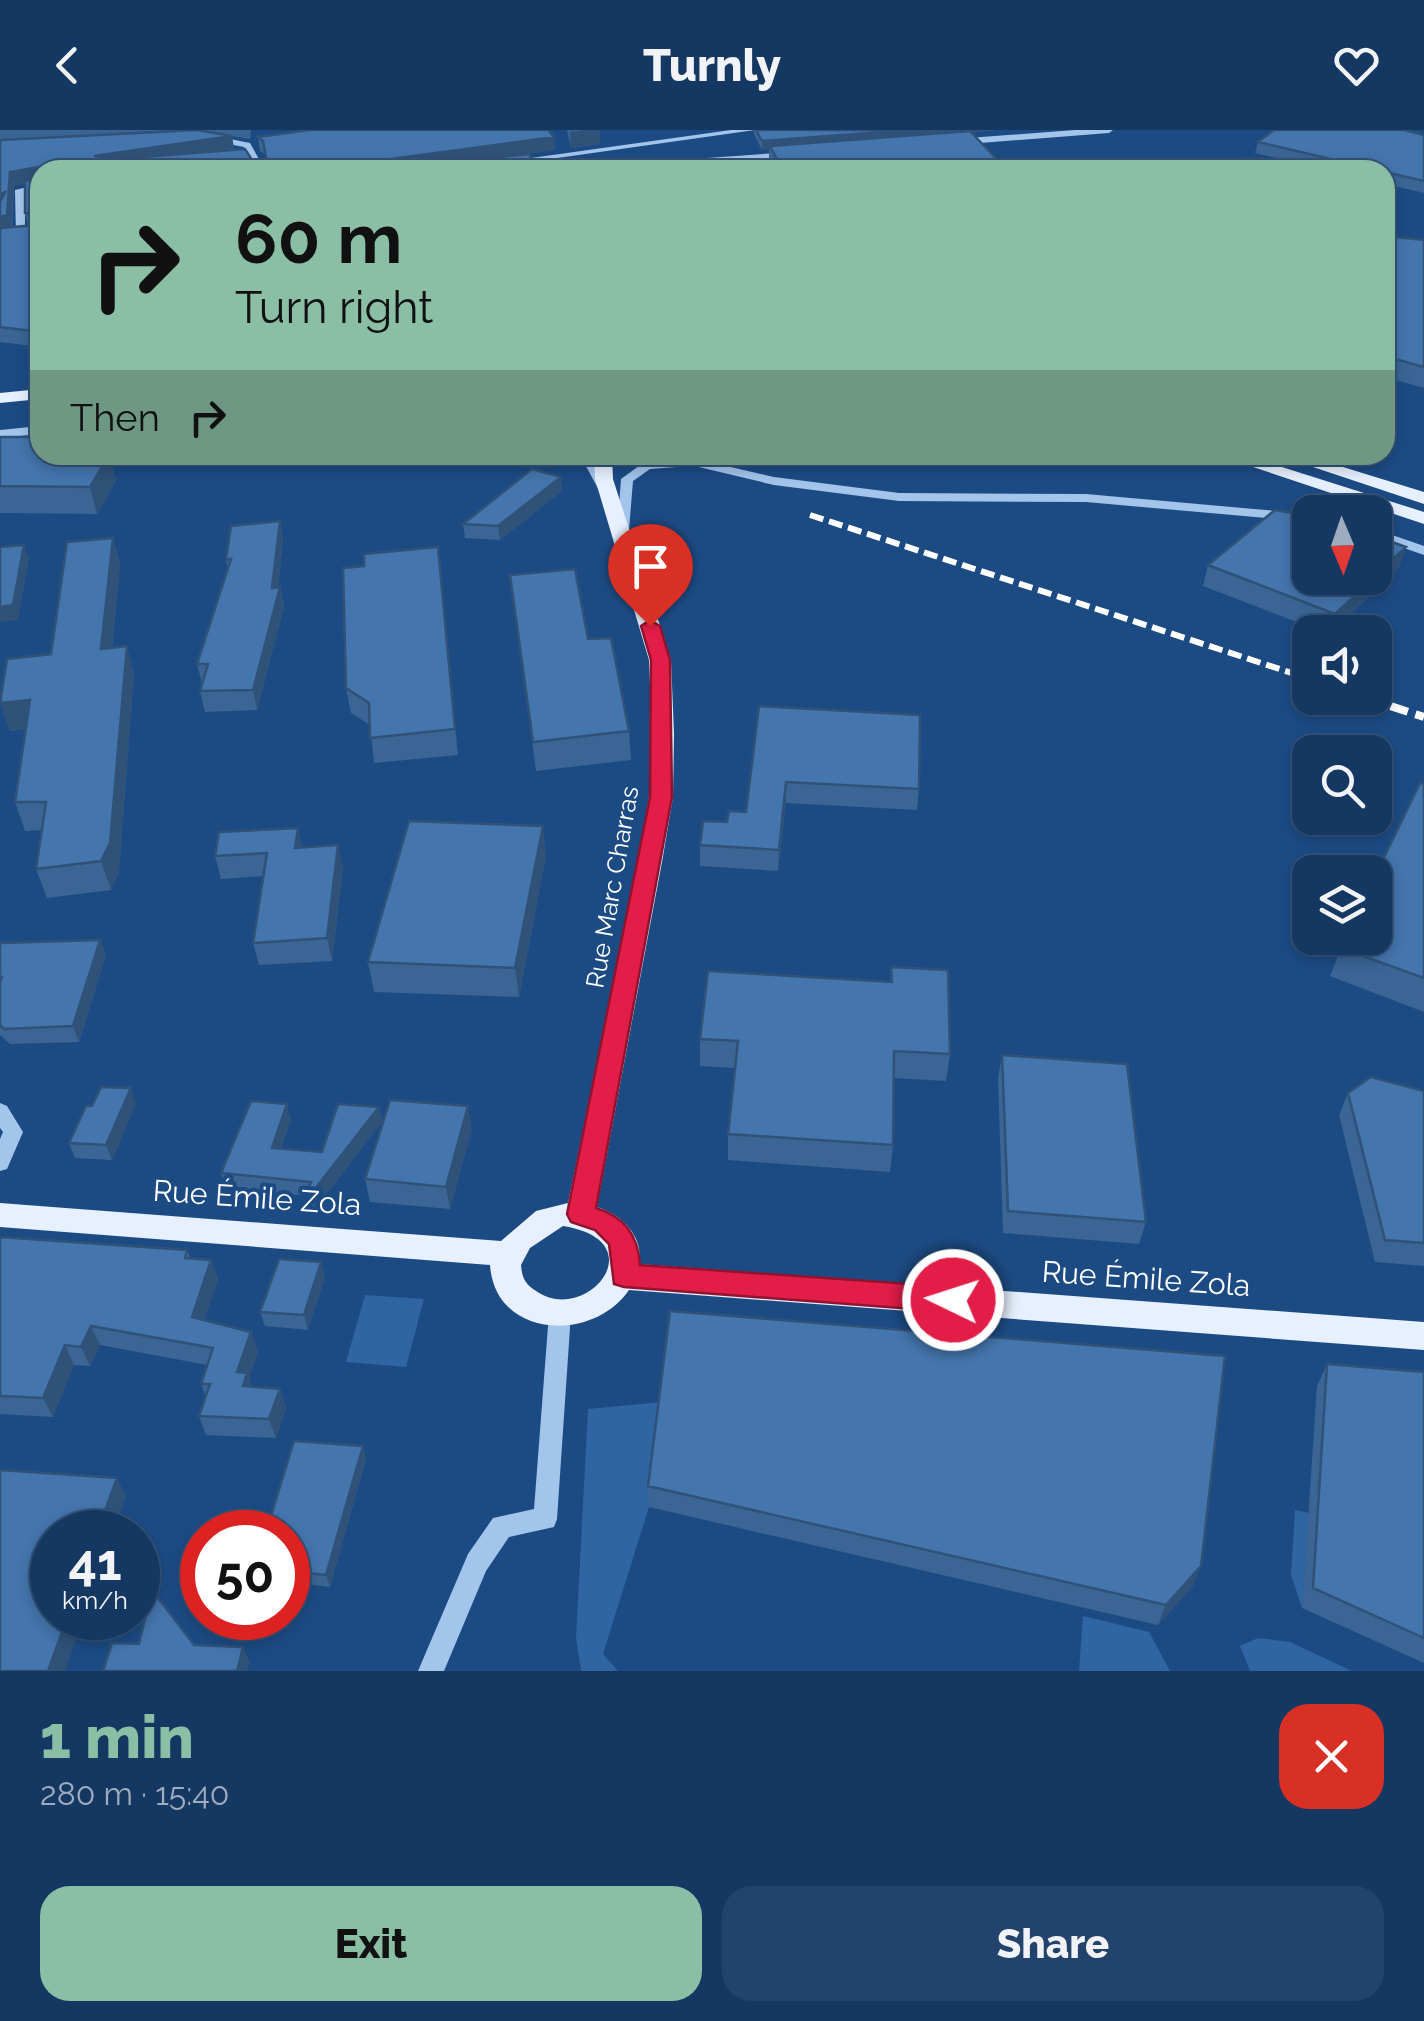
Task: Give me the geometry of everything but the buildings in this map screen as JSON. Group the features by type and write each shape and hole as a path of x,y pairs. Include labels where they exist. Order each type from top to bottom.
{"main road":[{"path":"0,384 30,381"},
{"path":"0,398 30,395"},
{"name":"Rue Marc Charras","path":"581,1214 661,797 660,660 610,497 605,465"},
{"path":"1257,465 1424,518"},
{"path":"1318,465 1424,498"},
{"path":"581,1214 605,1222 621,1239 626,1261 624,1276 600,1304 560,1313 529,1304 517,1294 507,1268 509,1254 528,1227 544,1218 581,1214"},
{"name":"Rue Émile Zola","path":"0,1215 509,1254"},
{"name":"Rue Émile Zola","path":"624,1276 1424,1336"}],"street":[{"path":"524,160 751,130"},
{"path":"934,143 1109,130"},
{"path":"200,137 248,145 257,160"},
{"path":"716,160 798,154"},
{"path":"238,156 256,156"},
{"path":"30,189 20,190 15,236 30,234"},
{"path":"0,434 30,431"},
{"path":"592,465 610,497"},
{"path":"622,530 625,484 632,474 652,465"},
{"path":"701,465 774,480 899,497 1086,498 1292,516"},
{"path":"1392,539 1424,550"},
{"path":"0,1111 13,1132 0,1163"},
{"path":"432,1671 477,1563 502,1526 545,1519 560,1313"}],"shaded area":[{"path":"365,1295 424,1299 406,1367 346,1362"},
{"path":"662,1402 649,1507 603,1654 618,1671 581,1671 576,1638 588,1409"},
{"path":"1295,1510 1309,1513 1302,1608 1291,1575"},
{"path":"1083,1616 1149,1632 1170,1671 1079,1671"},
{"path":"1258,1638 1290,1642 1352,1671 1250,1671 1240,1646"}],"railway":[{"path":"810,515 1292,673"},
{"path":"1392,707 1424,717"}],"route":[{"path":"650,626 660,660 661,797 581,1214 605,1222 621,1239 626,1250 624,1276 953,1300"}]}
